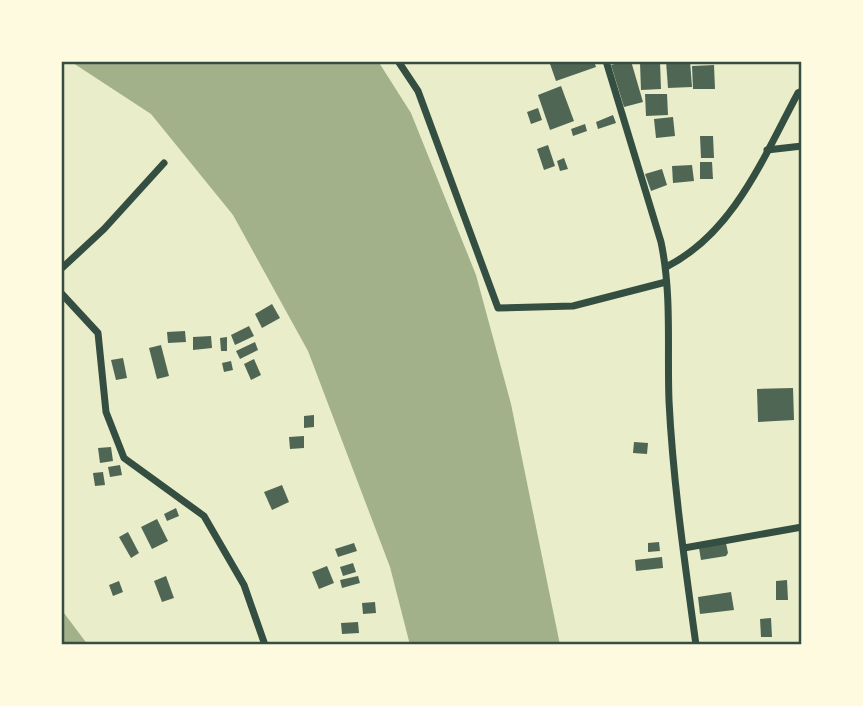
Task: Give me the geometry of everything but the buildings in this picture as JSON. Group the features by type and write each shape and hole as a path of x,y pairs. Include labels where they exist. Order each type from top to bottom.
{"street":[{"path":"398,61 418,91 498,308 573,306 666,282"},
{"path":"606,61 661,242 666,267 669,402 696,645"},
{"path":"666,267 683,259 712,236 744,193 802,91"},
{"path":"767,150 802,146"},
{"path":"61,269 104,229 164,163"},
{"path":"61,293 98,333 106,412 124,458 204,516 244,585 265,645"},
{"path":"684,548 802,527"}],"shaded area":[{"path":"70,61 378,61 411,113 476,275 511,404 560,645 410,645 390,567 308,351 233,215 151,114"},
{"path":"61,609 88,645 61,645"}]}
